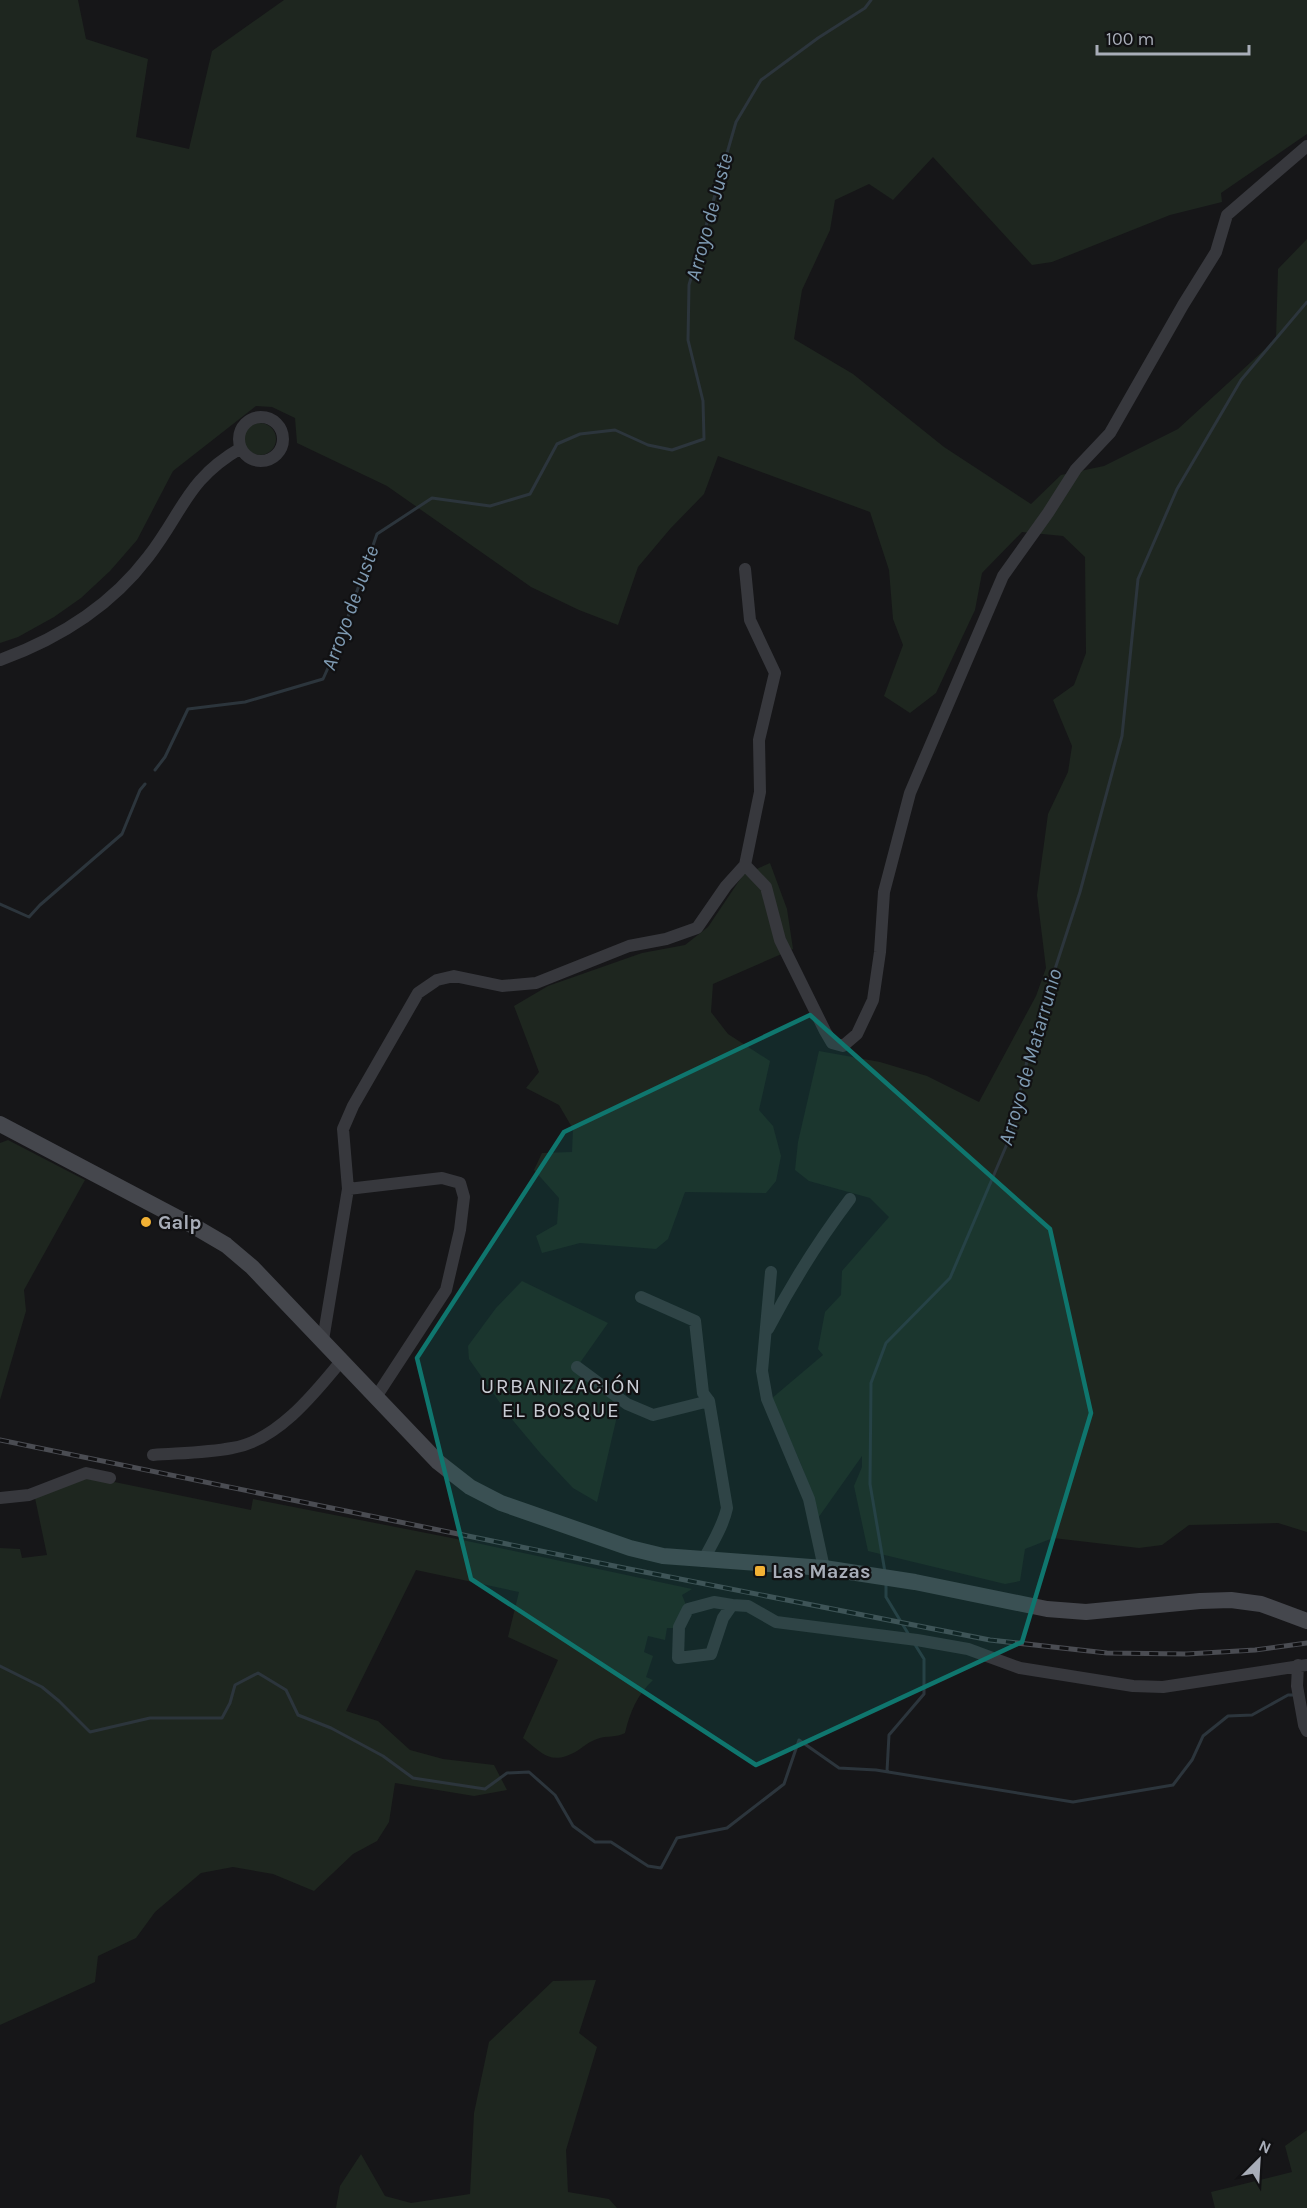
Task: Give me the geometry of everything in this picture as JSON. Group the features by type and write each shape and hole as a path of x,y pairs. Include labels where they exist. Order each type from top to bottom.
{"street":[{"path":"746,865 766,887 780,940 825,1030 832,1043 843,1046 857,1034 873,1000 880,952 884,892 910,794 1003,576 1076,469 1110,433 1216,252 1227,215 1307,146"},
{"path":"0,660 41,644 72,627 113,595 148,557 192,489 220,461 242,448"},
{"path":"323,1340 348,1189 343,1129 352,1106 418,993 437,980 454,976 502,986 536,984 629,946 666,939 697,928 726,886 746,865 760,792 759,740 775,673 750,620 745,570"},
{"path":"4,1131 198,1228 226,1245 252,1267 438,1462 470,1487 501,1503 630,1548 663,1556 824,1568 885,1577 1047,1609 1086,1612 1231,1600 1261,1604 1307,1622"},
{"path":"348,1189 442,1178 460,1183 464,1197 460,1230 446,1290 376,1396"},
{"path":"765,1335 790,1288 829,1226 850,1198"},
{"path":"771,1272 762,1371 766,1399 809,1499 824,1568"},
{"path":"641,1297 695,1321 703,1394 709,1401 727,1508 724,1523 703,1560"},
{"path":"153,1455 233,1448 249,1443 266,1434 310,1400 342,1360"},
{"path":"577,1367 627,1404 654,1415 709,1401"},
{"path":"0,1498 29,1495 86,1473 110,1478"},
{"path":"732,1605 723,1618 711,1654 678,1658 679,1627 688,1609 714,1602 748,1606 776,1622 904,1638 968,1649 1020,1668 1133,1686 1163,1687 1302,1665 1297,1686 1307,1731"}],"highlighted area":[{"path":"810,1015 1050,1229 1091,1413 1022,1642 756,1765 471,1579 417,1358 564,1132"}],"shaded area":[{"path":"0,0 78,0 86,39 148,59 136,137 189,149 212,51 284,0 1307,0 1307,134 1221,193 1222,202 1170,215 1052,262 1032,265 933,157 893,200 869,184 835,200 830,230 802,290 794,339 853,374 944,447 1031,504 1061,475 1104,466 1178,429 1276,339 1278,269 1307,239 1307,1532 1278,1523 1189,1525 1162,1545 1139,1548 1053,1538 1025,1549 1020,1581 1005,1584 868,1551 854,1486 862,1467 862,1456 818,1518 804,1472 771,1399 823,1355 818,1349 825,1312 841,1295 842,1271 889,1217 870,1198 809,1181 795,1170 798,1142 819,1051 880,1062 927,1076 979,1102 1036,996 1046,968 1037,895 1048,814 1068,772 1072,746 1053,700 1074,685 1086,653 1085,557 1063,536 1022,532 982,573 975,610 936,693 910,713 884,696 903,645 893,619 889,570 870,512 718,456 704,494 638,567 618,625 579,610 531,587 387,486 297,443 295,418 272,407 256,406 173,471 137,540 110,571 81,598 54,617 18,637 0,643"},
{"path":"260,423 271,428 276,439 271,450 260,455 249,450 244,439 249,428"},
{"path":"770,863 787,909 793,949 713,984 711,1012 728,1034 770,1061 759,1110 773,1126 781,1156 776,1181 766,1193 685,1192 668,1239 656,1249 580,1243 542,1253 536,1236 557,1224 559,1198 534,1170 542,1153 572,1152 573,1129 559,1105 526,1088 539,1072 514,1006 548,986 642,953 685,945 708,927 743,875"},
{"path":"8,1140 85,1180 24,1290 26,1311 0,1400 0,1143"},
{"path":"522,1281 608,1323 577,1367 621,1399 597,1502 573,1488 541,1454 510,1417 469,1359 468,1346 496,1308"},
{"path":"90,1477 251,1510 253,1499 467,1541 692,1589 682,1595 686,1605 674,1628 667,1628 665,1640 648,1636 644,1652 653,1656 646,1677 653,1680 635,1704 625,1733 597,1739 568,1755 554,1758 542,1753 523,1738 558,1660 508,1637 519,1592 416,1570 346,1711 378,1721 410,1750 443,1759 494,1765 507,1790 474,1796 395,1783 389,1822 377,1841 353,1854 314,1891 273,1874 233,1867 201,1873 155,1912 136,1938 98,1956 95,1982 0,2025 0,1548 20,1549 22,1558 47,1555 35,1498"},
{"path":"596,1980 579,2033 597,2047 566,2150 568,2192 609,2199 617,2208 336,2208 340,2186 361,2154 385,2196 411,2203 470,2194 474,2113 489,2042 553,1981"},
{"path":"1307,2130 1307,2208 1215,2208 1211,2192 1292,2172 1285,2146"}],"waterway":[{"name":"Arroyo de Juste","path":"155,770 165,757 188,709 245,702 323,679 337,648 377,534 432,498 490,506 530,494 557,444 580,434 615,430 648,445 672,450 704,439 703,401 688,340 689,285 736,122 761,80 818,38 865,8 871,0"},
{"name":"Arroyo de Matarrunio","path":"885,1572 870,1484 871,1383 886,1343 950,1278 1010,1137 1031,1043 1080,892 1122,736 1138,579 1177,489 1241,380 1307,302"},
{"name":"Arroyo de Juste","path":"0,904 29,917 122,834 140,790 145,784"},
{"name":"Arroyo de Matarrunio","path":"886,1585 886,1597 909,1635"},
{"name":"Arroyo de Matarrunio","path":"887,1771 889,1735 924,1694 924,1659 914,1643"},
{"path":"0,1666 42,1687 90,1732 150,1718 222,1718 230,1703 235,1685 258,1673 286,1690 298,1715 331,1728 383,1756 413,1778 485,1789 507,1773 529,1772 555,1795 573,1826 595,1842 611,1842 648,1866 661,1868 677,1838 727,1828 784,1784 799,1740 839,1768 876,1770 1073,1802 1173,1785 1192,1760 1203,1736 1228,1716 1252,1715 1288,1695 1296,1695"}],"railway":[{"path":"0,1440 624,1568 990,1640 1107,1653 1187,1654 1255,1650 1307,1643"}],"place":[{"name":"Galp","path":"146,1222"},
{"name":"Las Mazas","path":"760,1571"}],"district":[{"name":"URBANIZACIÓN EL BOSQUE","path":"561,1398"}]}
